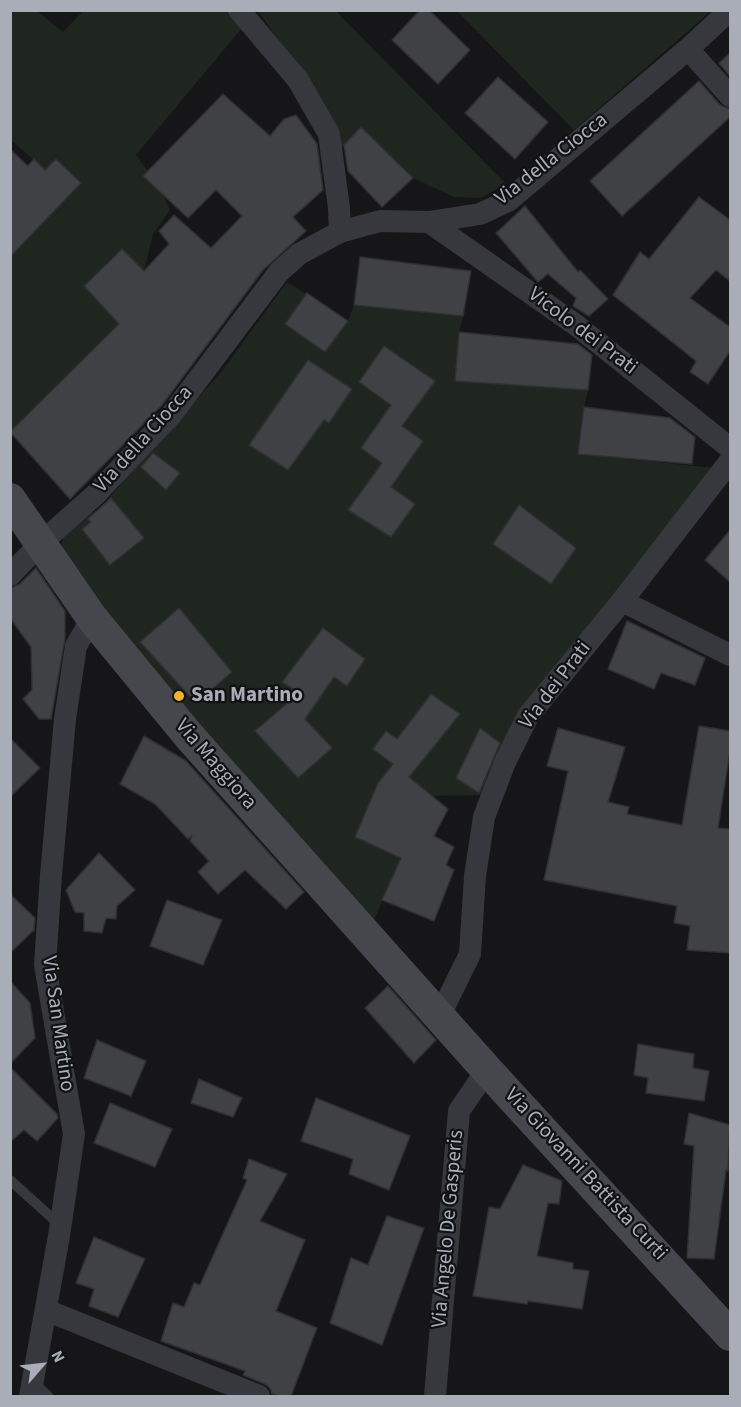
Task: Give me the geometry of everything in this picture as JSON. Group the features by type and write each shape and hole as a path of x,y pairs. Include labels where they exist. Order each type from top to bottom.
{"street":[{"path":"239,10 298,80 329,134 340,232"},
{"name":"Via della Ciocca","path":"10,575 41,543 95,495 172,414 279,272 298,254 340,232 380,221 429,222 480,214 508,201 688,49 730,10"},
{"path":"688,49 730,96"},
{"name":"Vicolo dei Prati","path":"429,222 576,324 730,448"},
{"name":"Via dei Prati","path":"440,1015 470,954 475,876 484,817 505,762 528,716 622,601 730,461"},
{"name":"Via Maggiora","path":"10,499 92,618 189,736 440,1015"},
{"path":"622,601 730,655"},
{"name":"Via San Martino","path":"37,1392 46,1310 74,1134 45,965 51,875 65,719 76,646 92,618"},
{"name":"Via Giovanni Battista Curti","path":"440,1015 730,1335"},
{"name":"Via Angelo De Gasperis","path":"435,1396 459,1111 488,1070"},
{"path":"46,1310 259,1396"}],"lane":[{"path":"10,1180 61,1226"}],"shaded area":[{"path":"84,10 231,11 242,28 136,155 160,188 170,210 153,234 144,271 121,249 84,285 119,324 11,437 11,257 81,183 56,160 45,170 11,140 11,11 37,11 63,32"},
{"path":"258,11 336,11 506,184 481,198 454,197 413,178 361,127 342,147 343,150 304,76"},
{"path":"457,11 711,11 574,130"},
{"path":"287,282 348,321 354,305 463,316 459,332 455,381 588,390 578,454 724,469 504,746 491,765 482,795 428,796 374,920 216,749 59,554 66,527 99,509 222,371"}],"building":[{"path":"420,10 429,10 470,50 438,84 392,40"},
{"path":"730,53 730,76 719,63"},
{"path":"498,77 548,122 515,159 465,113"},
{"path":"699,81 720,105 730,109 730,117 622,216 590,181"},
{"path":"223,94 270,136 284,119 296,115 317,144 323,190 293,217 306,231 263,270 162,405 70,499 10,432 119,324 84,286 122,249 144,271 169,244 159,231 174,215 211,248 242,216 216,190 188,218 143,176"},
{"path":"361,127 413,178 382,207 348,171 344,145"},
{"path":"10,149 28,166 34,159 45,170 56,159 81,183 10,257"},
{"path":"699,197 730,220 730,281 716,270 690,298 730,327 730,351 708,384 690,372 696,361 613,295 640,252 649,259"},
{"path":"525,206 578,272 580,270 608,299 589,316 573,306 576,298 548,274 538,282 496,233"},
{"path":"360,257 471,271 463,316 354,305"},
{"path":"307,293 348,321 325,352 285,324"},
{"path":"459,332 578,344 592,355 588,390 455,381"},
{"path":"384,346 435,381 402,426 423,441 391,487 415,504 391,537 348,510 382,463 361,448 391,405 359,382"},
{"path":"308,360 352,389 329,423 324,420 288,470 249,445"},
{"path":"584,407 670,418 695,437 692,464 578,454"},
{"path":"153,453 180,473 166,490 141,467"},
{"path":"111,498 144,538 110,565 82,529 91,522 88,519"},
{"path":"519,505 576,548 551,584 493,544"},
{"path":"730,530 730,582 705,560"},
{"path":"36,568 65,611 65,638 51,719 39,719 23,699 32,690 31,647 10,618 10,588 20,584"},
{"path":"179,608 232,672 196,703 140,642"},
{"path":"627,621 705,658 695,685 661,673 654,689 608,669"},
{"path":"323,628 365,659 347,686 334,677 305,719 332,748 298,778 255,731 299,693 282,682"},
{"path":"431,694 460,714 409,777 448,809 434,836 454,847 446,865 454,870 434,921 382,900 401,858 355,837 378,783 393,764 373,749 386,731 397,739"},
{"path":"699,726 730,731 730,751 718,828 730,829 730,953 687,950 690,926 674,923 677,906 544,880 568,771 547,766 558,728 625,747 608,802 629,807 627,814 682,825"},
{"path":"480,728 500,743 479,793 456,778"},
{"path":"144,736 186,761 304,892 286,909 245,870 218,894 198,872 209,861 190,841 192,835 188,839 155,804 120,784"},
{"path":"10,738 40,768 10,797"},
{"path":"99,853 135,890 117,906 116,919 106,918 102,933 84,931 84,913 75,912 66,890"},
{"path":"10,894 35,918 34,930 10,953"},
{"path":"167,900 222,920 203,965 150,946"},
{"path":"10,981 30,1003 35,1038 10,1064"},
{"path":"388,986 436,1040 414,1063 365,1008"},
{"path":"97,1040 146,1061 131,1096 84,1078"},
{"path":"638,1044 694,1054 693,1068 709,1071 704,1101 646,1093 648,1078 634,1075"},
{"path":"10,1067 57,1114 58,1118 37,1141 24,1130 10,1142"},
{"path":"199,1079 242,1098 233,1117 191,1103"},
{"path":"316,1098 410,1136 389,1190 349,1174 353,1159 301,1141"},
{"path":"110,1103 172,1129 155,1167 94,1143"},
{"path":"689,1113 730,1125 728,1171 726,1170 714,1259 687,1258 694,1146 684,1144"},
{"path":"249,1159 287,1174 260,1221 305,1240 276,1311 317,1328 291,1396 272,1394 270,1388 265,1384 243,1375 245,1371 161,1341 173,1303 184,1307 194,1283 200,1285 247,1180 243,1178"},
{"path":"523,1165 562,1181 559,1204 548,1203 537,1256 573,1263 573,1269 589,1271 582,1309 473,1296 489,1207 500,1209"},
{"path":"387,1216 424,1228 382,1345 330,1323 351,1258 368,1265"},
{"path":"94,1237 145,1259 118,1317 89,1306 94,1289 76,1283"}],"place":[{"name":"San Martino","path":"179,696"}]}
